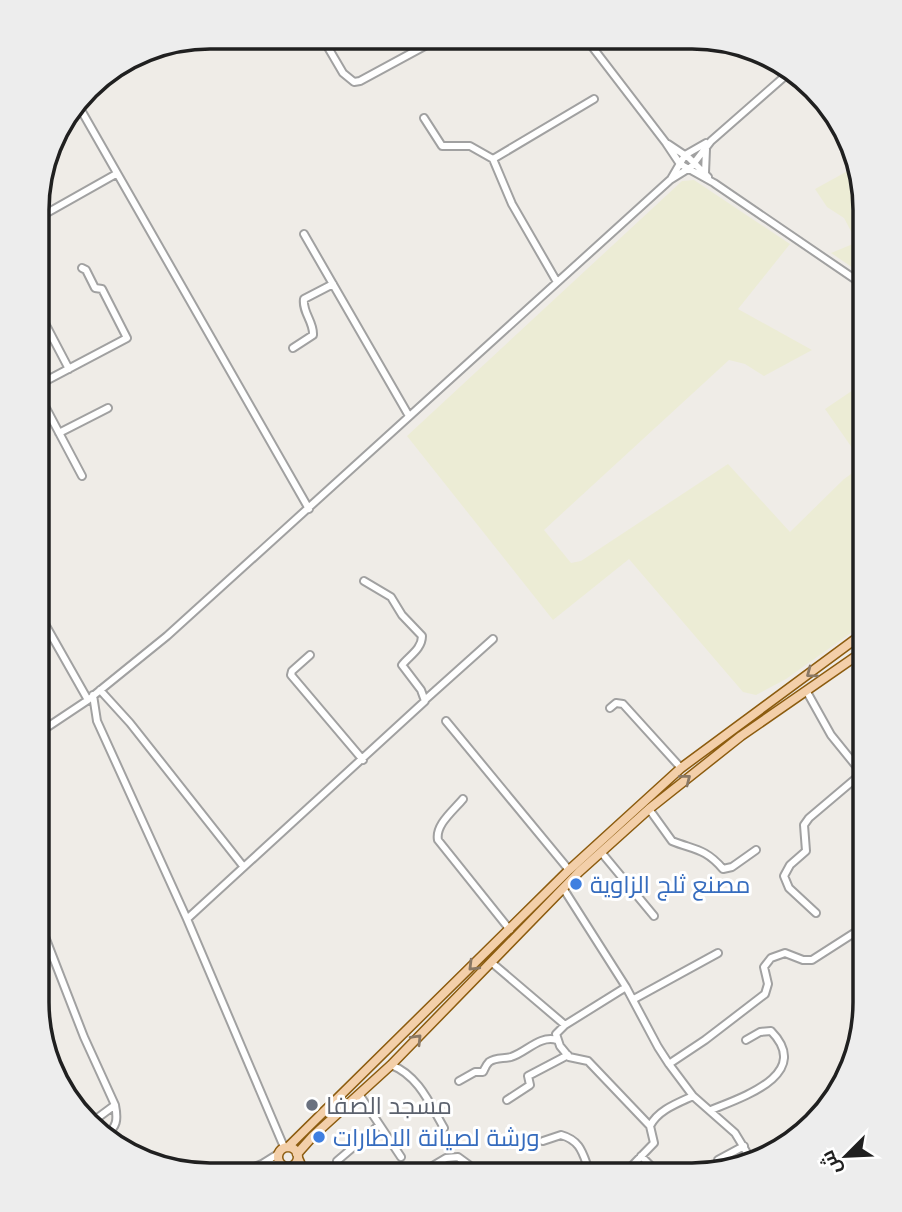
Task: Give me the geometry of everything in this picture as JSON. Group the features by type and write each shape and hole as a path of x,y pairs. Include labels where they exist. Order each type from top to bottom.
{"main road":[{"path":"284,1149 569,870 681,768 853,641"},
{"path":"296,1163 313,1136 391,1065 563,888 649,808 741,736 853,659"},
{"path":"284,1149 298,1156 301,1163"},
{"path":"284,1149 287,1163"}],"street":[{"path":"329,49 343,73 354,82 419,49"},
{"path":"594,49 680,164 714,183 853,278"},
{"path":"49,726 91,698 167,636 670,180 688,169 709,143 784,77"},
{"path":"493,159 594,99"},
{"path":"82,112 309,509"},
{"path":"424,118 442,146 470,146 493,159 512,204 557,282"},
{"path":"666,143 685,155 714,183"},
{"path":"670,180 685,155 709,143"},
{"path":"708,177 704,169 709,143"},
{"path":"49,212 116,174"},
{"path":"304,234 409,416"},
{"path":"49,380 127,338 102,289 96,288 86,270 82,268"},
{"path":"293,348 313,335 314,327 304,306 304,299 333,284"},
{"path":"49,331 69,369"},
{"path":"59,433 108,408"},
{"path":"49,414 82,476"},
{"path":"364,581 391,597 402,615 422,636 422,642 402,665 426,699"},
{"path":"49,630 91,698 97,721 187,919 284,1149 263,1163"},
{"path":"187,919 493,639"},
{"path":"310,655 291,675 363,760"},
{"path":"100,690 130,723 243,866"},
{"path":"807,692 831,735 853,763"},
{"path":"610,708 623,704 681,768"},
{"path":"446,720 569,870"},
{"path":"816,913 789,888 783,876 790,865 806,851 804,825 809,818 853,784"},
{"path":"463,799 439,827 438,840 510,930"},
{"path":"649,808 672,841 694,846 723,869 732,867 756,850"},
{"path":"601,852 654,916"},
{"path":"563,888 634,999 669,1064 693,1096 735,1133 747,1153"},
{"path":"669,1064 717,1032 765,994 768,984 764,967 771,958 785,953 803,960 812,960 853,934"},
{"path":"49,947 84,1037 115,1105 117,1116 111,1129"},
{"path":"634,999 718,953"},
{"path":"491,962 565,1025"},
{"path":"626,986 555,1034 568,1055 573,1059 588,1061 650,1126 655,1141 637,1163"},
{"path":"711,1110 764,1087 785,1060 780,1043 771,1031 761,1032 746,1040"},
{"path":"459,1081 475,1072 483,1072 487,1063 498,1058 523,1052 540,1041 551,1038 557,1040"},
{"path":"507,1100 530,1085 528,1076 568,1055"},
{"path":"391,1065 406,1072 414,1080 444,1128"},
{"path":"359,1094 401,1157"},
{"path":"650,1126 663,1111 693,1096"},
{"path":"98,1118 115,1105"},
{"path":"337,1161 379,1126"},
{"path":"543,1141 561,1135 574,1140 580,1145 587,1163"},
{"path":"718,1161 744,1146"},
{"path":"641,1156 648,1163"},
{"path":"438,1163 446,1158 458,1157 465,1163"}],"green space":[{"path":"848,171 852,189 853,233 844,218 827,207 815,189"},
{"path":"694,180 790,244 738,309 812,350 764,376 745,364 729,360 544,530 571,563 581,561 728,464 790,532 853,473 853,632 786,679 756,695 743,692 629,559 553,620 407,436 682,181"},
{"path":"853,244 853,268 831,253"},
{"path":"853,390 853,449 825,409"}],"place":[{"name":"مصنع ثلج الزاوية","path":"576,884"},
{"name":"مسجد الصفا","path":"312,1105"},
{"name":"ورشة لصيانة الاطارات","path":"319,1137"}]}
